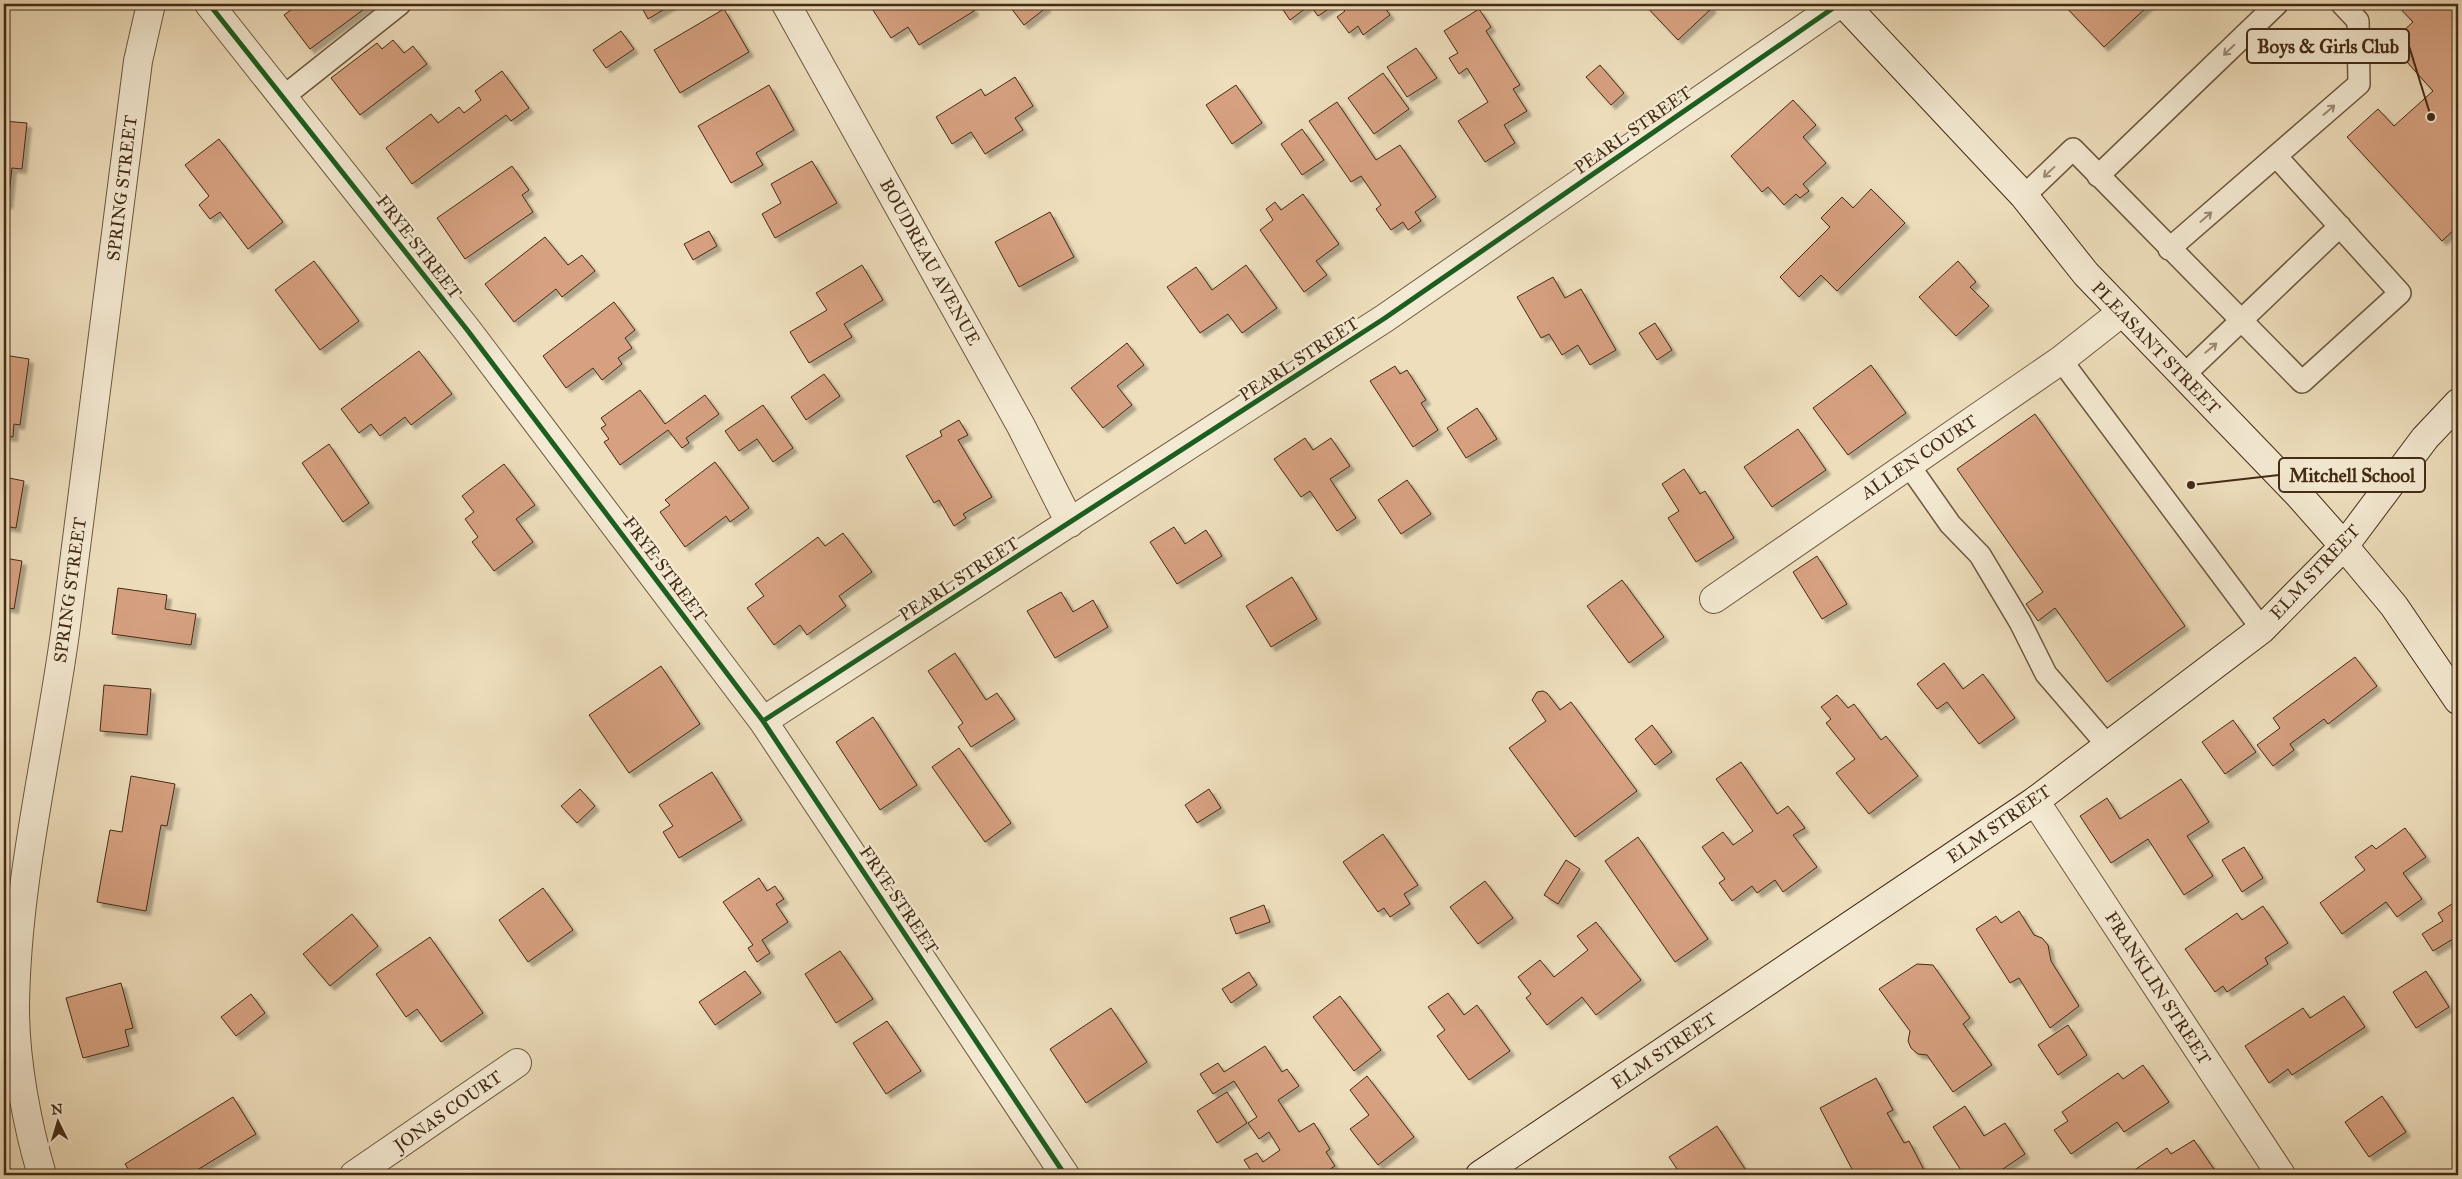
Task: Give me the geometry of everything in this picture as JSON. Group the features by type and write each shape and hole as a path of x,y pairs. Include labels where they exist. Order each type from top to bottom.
{"street":[{"name":"SPRING STREET","path":"42,1175 34,1150 20,1066 15,1009 23,904 64,636 138,61 151,4"},
{"name":"FRYE STREET","path":"209,4 468,331 763,721 1065,1175"},
{"name":"BOUDREAU AVENUE","path":"786,4 1021,426 1070,523"},
{"name":"PEARL STREET","path":"763,721 1386,318 1839,4"},
{"name":"PLEASANT STREET","path":"1844,4 2024,196 2086,274 2298,494 2344,546 2394,606 2458,700"},
{"name":"ALLEN COURT","path":"1714,599 2061,360 2122,312"},
{"name":"ELM STREET","path":"1482,1174 2035,801 2262,628 2344,546 2425,438 2458,403"},
{"name":"FRANKLIN STREET","path":"2035,801 2281,1175"},
{"name":"JONAS COURT","path":"354,1175 517,1063"}],"lane":[{"path":"283,97 400,4"},
{"path":"2098,176 2277,4"},
{"path":"2169,249 2359,84 2358,20 2342,4"},
{"path":"2024,196 2073,149 2169,249 2302,382 2400,293 2276,156"},
{"path":"2183,376 2340,226"},
{"path":"2061,360 2262,628"},
{"path":"1908,464 1950,524 1980,555 2020,622 2046,674 2108,746"}],"building":[{"path":"299,4 371,4 310,49 284,15"},
{"path":"640,4 673,4 648,19"},
{"path":"876,4 970,4 974,11 919,45 908,27 891,38 871,7"},
{"path":"1008,4 1044,4 1047,7 1024,25"},
{"path":"1279,4 1336,4 1318,16 1310,5 1290,20"},
{"path":"1340,4 1382,4 1390,15 1363,35 1358,26 1349,33 1337,17 1345,11"},
{"path":"1644,4 1708,4 1712,8 1678,40"},
{"path":"2063,4 2150,4 2104,47"},
{"path":"2396,4 2458,4 2458,226 2442,241 2347,137 2378,109 2394,126 2433,91 2390,43 2413,22"},
{"path":"724,9 749,52 680,93 654,50"},
{"path":"1479,9 1491,27 1486,31 1520,85 1513,89 1527,111 1504,125 1515,143 1485,162 1458,121 1488,102 1467,68 1459,74 1449,58 1458,53 1444,31"},
{"path":"621,31 634,49 606,68 593,50"},
{"path":"393,40 404,53 413,46 427,64 360,115 331,78 377,43 382,49"},
{"path":"1416,48 1437,78 1407,97 1387,67"},
{"path":"1600,65 1624,93 1611,105 1586,77"},
{"path":"502,71 529,108 511,121 506,115 412,184 386,148 431,114 438,123 459,107 464,113 481,100 475,91"},
{"path":"1383,73 1409,109 1374,134 1348,98"},
{"path":"1015,77 1033,106 1015,118 1023,130 985,154 971,132 952,144 936,117 981,89 985,96"},
{"path":"769,85 794,130 756,153 763,165 731,183 698,126"},
{"path":"1236,85 1262,123 1232,144 1206,105"},
{"path":"1793,100 1816,125 1803,137 1826,163 1803,184 1809,191 1800,198 1796,194 1784,205 1768,187 1762,192 1731,156"},
{"path":"1337,102 1376,160 1400,145 1436,197 1415,212 1421,221 1408,230 1403,222 1391,230 1376,209 1381,205 1361,176 1351,182 1309,121"},
{"path":"4,121 27,123 22,169 12,168 8,204 4,204"},
{"path":"1302,129 1324,160 1302,175 1281,144"},
{"path":"219,139 283,222 248,249 220,212 210,219 199,205 209,196 185,165"},
{"path":"812,161 837,203 775,238 762,214 781,203 771,184"},
{"path":"512,166 529,190 522,195 533,212 465,259 437,218"},
{"path":"1871,189 1905,223 1837,291 1821,275 1799,297 1780,277 1830,227 1821,218 1842,197 1853,208"},
{"path":"1303,194 1339,244 1316,261 1327,275 1304,292 1260,230 1273,220 1266,209 1275,202 1281,210"},
{"path":"1050,212 1074,257 1019,287 995,242"},
{"path":"709,231 717,246 693,260 684,244"},
{"path":"545,237 568,265 582,255 595,271 562,297 556,289 514,322 485,284"},
{"path":"314,261 359,321 320,350 275,290"},
{"path":"1958,261 1976,282 1970,287 1989,306 1956,336 1919,297"},
{"path":"862,265 883,300 844,324 852,337 809,363 790,332 827,310 816,293"},
{"path":"1246,265 1277,308 1242,333 1228,314 1200,333 1167,287 1196,267 1212,290"},
{"path":"1553,277 1565,298 1581,289 1616,350 1590,365 1578,345 1562,355 1549,334 1541,338 1517,297"},
{"path":"614,302 635,330 625,338 632,348 618,358 622,364 602,380 593,368 566,388 543,356"},
{"path":"1655,323 1672,350 1657,360 1639,333"},
{"path":"1127,343 1144,365 1117,386 1132,405 1103,428 1071,388"},
{"path":"419,351 452,394 411,425 405,417 380,436 371,424 359,433 341,409"},
{"path":"4,355 29,359 20,425 14,424 13,437 4,436"},
{"path":"1871,365 1906,413 1848,455 1813,408"},
{"path":"1395,366 1400,374 1407,370 1426,400 1421,403 1438,430 1413,447 1370,381"},
{"path":"824,374 840,396 806,420 791,397"},
{"path":"640,390 665,424 705,395 719,414 686,438 689,443 682,448 668,430 620,465 604,442 609,439 601,428 606,425 601,418"},
{"path":"763,405 793,448 773,462 757,439 739,451 725,431"},
{"path":"1477,408 1497,439 1466,458 1447,428"},
{"path":"2035,414 2185,626 2107,682 2055,608 2038,621 2026,604 2043,592 1957,469"},
{"path":"959,420 968,435 958,440 992,497 963,514 966,518 954,526 939,500 934,503 906,456 942,436 940,431"},
{"path":"1798,429 1826,470 1772,507 1744,467"},
{"path":"1305,438 1313,450 1331,438 1350,466 1330,479 1356,518 1337,531 1310,491 1301,497 1274,459"},
{"path":"329,444 369,503 343,522 302,463"},
{"path":"715,462 749,508 730,522 726,516 685,547 660,512 670,505 665,500"},
{"path":"504,464 535,505 516,519 533,542 494,571 472,542 478,537 465,519 474,512 462,496"},
{"path":"1684,469 1700,494 1705,491 1734,538 1696,562 1668,518 1679,511 1662,484"},
{"path":"4,477 24,481 16,528 4,526"},
{"path":"1407,480 1431,514 1401,534 1378,500"},
{"path":"1174,527 1185,544 1206,530 1222,556 1177,584 1150,542"},
{"path":"843,533 872,572 839,596 846,606 807,635 800,625 774,645 747,608 764,596 755,584 818,537 825,546"},
{"path":"1817,556 1847,604 1822,619 1793,572"},
{"path":"4,558 22,561 14,609 4,607"},
{"path":"1292,577 1317,619 1271,647 1246,606"},
{"path":"1622,580 1664,637 1629,663 1587,606"},
{"path":"118,588 167,595 165,609 196,614 191,645 112,634"},
{"path":"1061,592 1073,612 1093,600 1108,627 1055,658 1027,611"},
{"path":"955,653 986,700 997,693 1015,719 971,747 958,727 963,723 928,671"},
{"path":"2355,657 2377,686 2328,724 2324,719 2290,744 2294,750 2273,766 2257,745 2280,728 2273,718"},
{"path":"1944,663 1963,689 1983,674 2015,718 1979,744 1947,702 1937,709 1917,684"},
{"path":"661,666 700,724 629,773 589,715"},
{"path":"104,685 151,689 147,735 100,731"},
{"path":"1543,691 1547,693 1560,710 1571,702 1637,791 1575,837 1509,748 1546,721 1532,700 1537,692"},
{"path":"1837,695 1848,708 1854,704 1881,740 1886,736 1918,776 1869,814 1836,773 1855,759 1826,723 1831,719 1821,707"},
{"path":"873,717 917,785 880,810 836,742"},
{"path":"2233,720 2256,752 2225,774 2202,742"},
{"path":"1652,725 1672,752 1655,765 1635,739"},
{"path":"959,748 1011,823 985,842 932,767"},
{"path":"1741,762 1777,814 1788,806 1805,828 1793,835 1817,867 1783,892 1775,880 1757,893 1752,886 1732,901 1719,883 1725,879 1702,847 1723,832 1733,845 1753,831 1716,779"},
{"path":"712,772 742,820 679,858 663,832 673,826 659,805"},
{"path":"131,776 175,784 167,826 161,825 146,911 97,902 110,830 122,832"},
{"path":"2181,779 2209,822 2187,836 2213,876 2184,895 2148,839 2111,863 2080,816 2107,798 2120,819"},
{"path":"580,789 595,806 577,823 561,806"},
{"path":"1209,789 1221,808 1197,823 1185,805"},
{"path":"2405,828 2426,857 2403,873 2422,899 2397,917 2386,902 2342,934 2320,903 2365,870 2355,857 2372,845 2376,849"},
{"path":"1383,834 1418,885 1404,894 1410,904 1390,917 1384,908 1378,912 1343,862"},
{"path":"1638,837 1708,939 1675,962 1605,861"},
{"path":"2244,847 2263,878 2242,892 2222,860"},
{"path":"1566,860 1580,869 1558,904 1544,895"},
{"path":"759,878 767,891 775,886 784,899 776,904 788,922 762,940 770,953 757,962 748,948 753,945 723,902"},
{"path":"1485,881 1513,918 1478,944 1450,907"},
{"path":"543,888 573,930 528,962 499,920"},
{"path":"2458,900 2458,946 2453,939 2433,951 2422,934 2443,921 2438,913"},
{"path":"1264,905 1270,922 1236,934 1230,918"},
{"path":"2263,906 2288,943 2265,958 2268,964 2227,992 2223,986 2215,992 2185,949 2237,913 2242,920"},
{"path":"2019,911 2034,935 2042,938 2048,945 2051,961 2079,1006 2050,1028 2019,978 2010,983 1976,929 1996,916 2001,923"},
{"path":"352,914 378,946 330,986 303,954"},
{"path":"1596,922 1641,980 1596,1015 1582,997 1547,1025 1526,998 1531,994 1518,977 1540,960 1554,977 1588,950 1577,936"},
{"path":"430,937 483,1013 441,1042 417,1009 406,1017 376,974"},
{"path":"840,951 873,999 836,1023 805,974"},
{"path":"1917,964 1933,965 1970,1018 1963,1024 1992,1065 1953,1092 1927,1055 1918,1054 1911,1048 1908,1041 1910,1031 1879,989"},
{"path":"745,971 761,993 715,1025 699,1002"},
{"path":"2426,971 2449,1007 2416,1028 2393,992"},
{"path":"1249,972 1257,985 1231,1003 1222,989"},
{"path":"121,983 133,1028 125,1030 129,1046 83,1058 66,998"},
{"path":"1448,993 1464,1015 1477,1005 1510,1051 1469,1080 1437,1036 1445,1030 1428,1007"},
{"path":"251,994 265,1013 236,1036 221,1017"},
{"path":"1340,996 1381,1050 1354,1071 1313,1017"},
{"path":"2344,996 2365,1027 2292,1075 2288,1069 2269,1083 2245,1046 2303,1008 2310,1018"},
{"path":"1111,1008 1147,1062 1086,1103 1050,1049"},
{"path":"887,1021 921,1071 886,1094 853,1043"},
{"path":"2068,1025 2087,1055 2058,1075 2038,1045"},
{"path":"1265,1046 1282,1072 1287,1069 1299,1086 1278,1100 1299,1132 1314,1123 1330,1149 1326,1152 1335,1166 1321,1175 1254,1175 1244,1160 1257,1153 1263,1162 1280,1150 1269,1132 1259,1139 1248,1123 1257,1117 1234,1081 1213,1094 1200,1074 1218,1063 1224,1072"},
{"path":"2143,1065 2169,1102 2124,1132 2117,1122 2071,1154 2054,1130 2068,1121 2062,1112 2118,1073 2123,1079"},
{"path":"1367,1076 1414,1137 1378,1165 1350,1129 1369,1115 1350,1090"},
{"path":"1876,1078 1893,1110 1887,1113 1904,1143 1909,1141 1925,1172 1919,1175 1855,1175 1820,1108"},
{"path":"1227,1092 1247,1123 1217,1143 1197,1111"},
{"path":"2382,1096 2406,1132 2369,1157 2345,1122"},
{"path":"233,1097 256,1134 189,1175 132,1175 125,1164"},
{"path":"1965,1106 1984,1136 2005,1123 2025,1154 1994,1175 1964,1175 1933,1127"},
{"path":"1717,1126 1747,1172 1743,1175 1697,1175 1695,1172 1690,1175 1681,1175 1669,1157"},
{"path":"2194,1140 2218,1175 2127,1175 2167,1148 2171,1154"},
{"path":"1186,1169 1190,1175 1176,1175"}],"cycle path":[{"path":"209,4 468,331 763,721 1065,1175"},
{"path":"763,721 1385,318 1839,4"}],"place":[{"name":"Boys & Girls Club","path":"2431,117"},
{"name":"Mitchell School","path":"2191,485"}]}
